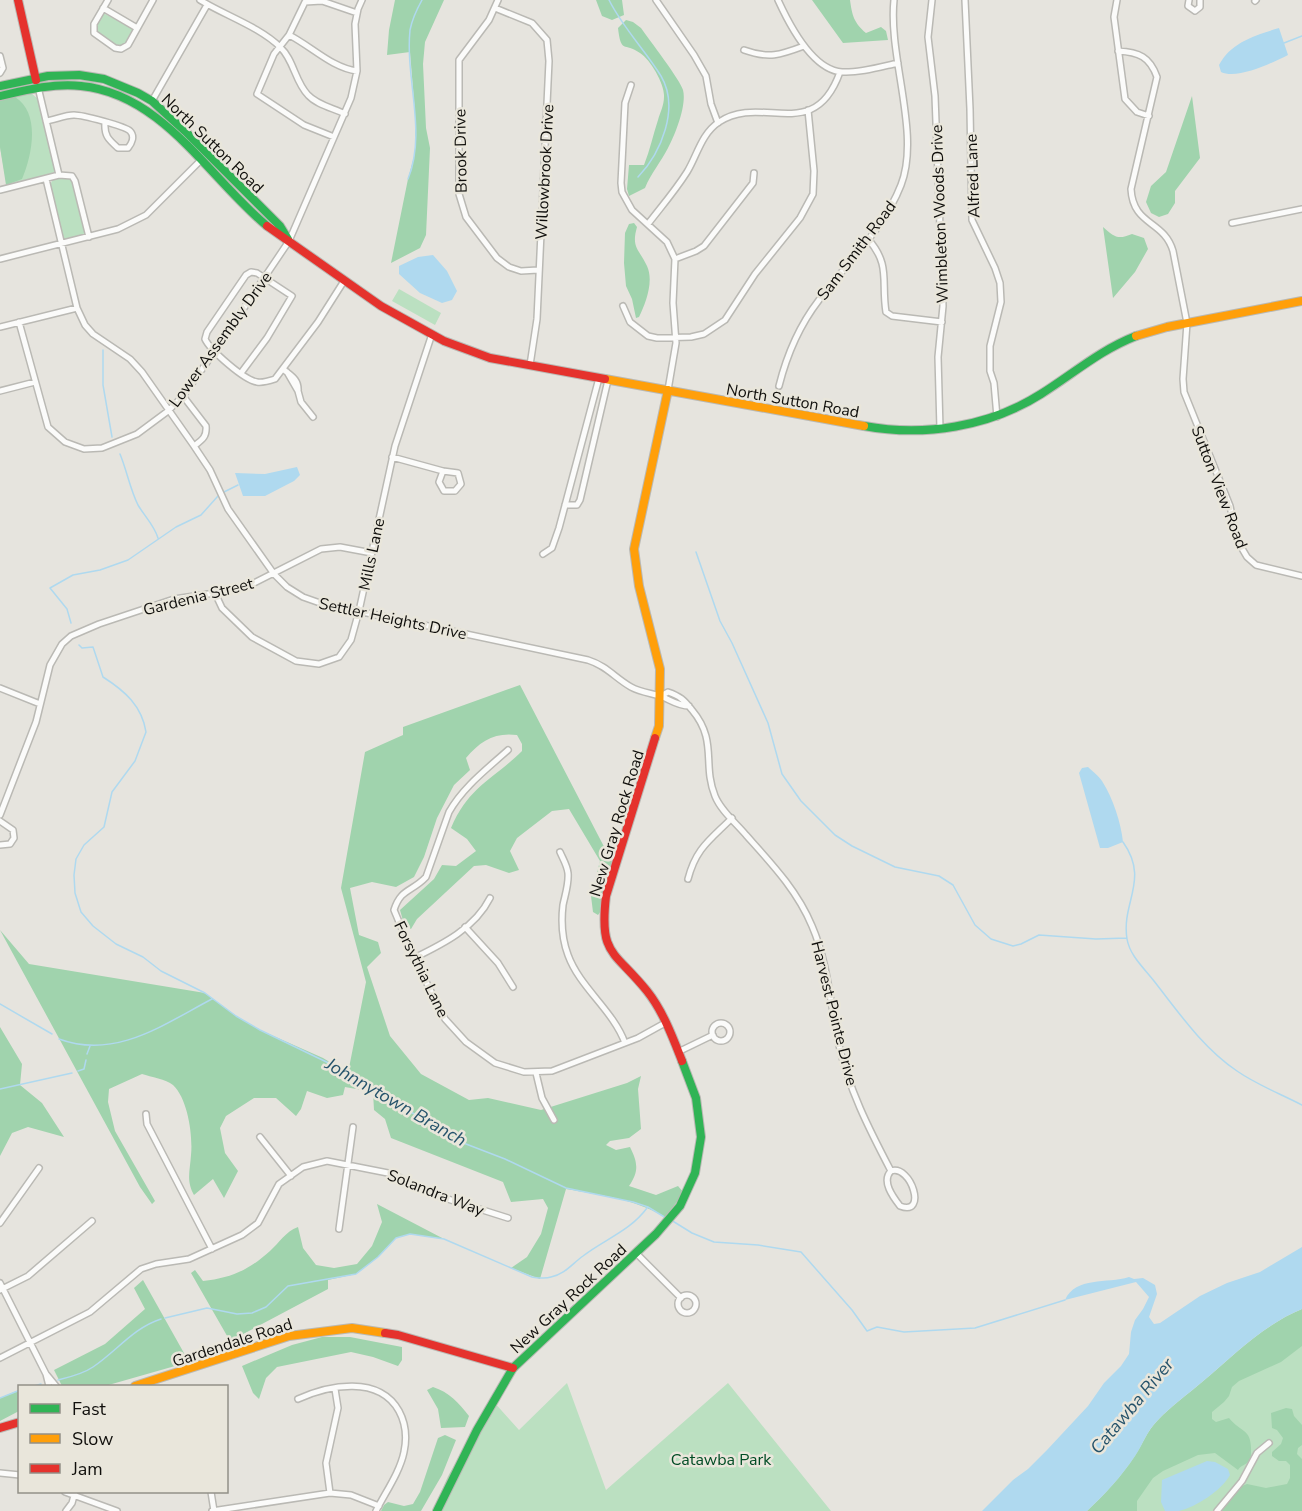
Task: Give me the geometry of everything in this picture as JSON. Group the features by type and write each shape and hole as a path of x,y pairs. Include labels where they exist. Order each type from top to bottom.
{"main road":[{"path":"18,0 38,87"},
{"name":"North Sutton Road","path":"0,86 35,78 63,75 95,77 122,85 152,101 280,226 289,241"},
{"name":"North Sutton Road","path":"0,96 38,87 60,85 84,86 123,97 151,114 242,204 275,233 431,337 475,354 886,430 940,429 968,425 997,417 1042,394 1105,350 1126,340 1187,323 1302,301"},
{"name":"New Gray Rock Road","path":"437,1511 477,1430 513,1368 656,1234 672,1216 692,1183 699,1153 701,1137 696,1098 678,1052 648,992 612,954 605,939 603,922 606,896 659,726 660,669 639,586 634,549 668,390"},
{"name":"Gardendale Road","path":"138,1385 289,1336 319,1330 352,1328 398,1335 513,1368"},
{"path":"0,1428 18,1423"}],"street":[{"path":"108,0 94,24 94,33 115,48 125,48 153,0"},
{"path":"200,0 264,34 280,47 309,97 345,114"},
{"name":"Lower Assembly Drive","path":"19,322 48,427 65,442 84,449 102,448 128,438 153,424 168,411 183,396 289,241 345,114 357,71 356,24 362,0"},
{"name":"Brook Drive","path":"498,0 479,36 459,60 459,194 466,217 497,258 509,267 521,271 538,270"},
{"path":"656,0 706,76 711,104 718,123"},
{"path":"778,0 804,46 816,59 840,72 866,70 898,63"},
{"name":"Sam Smith Road","path":"779,386 791,347 800,328 818,300 868,239 891,206 906,170 907,138 894,30 894,0"},
{"name":"Wimbleton Woods Drive","path":"932,0 928,37 938,143 942,322 938,357 940,429"},
{"name":"Alfred Lane","path":"965,0 972,220 995,268 1000,284 1001,302 990,346 990,371 994,383 997,417"},
{"path":"1117,0 1114,17 1118,51 1125,99 1137,112 1149,116 1156,86 1153,67 1140,54 1118,51"},
{"path":"1188,0 1189,8 1195,10 1200,7 1200,0"},
{"path":"334,137 304,124 257,94 274,54 289,35 305,2 322,1 357,13"},
{"path":"152,101 207,5"},
{"path":"103,8 137,28"},
{"name":"Willowbrook Drive","path":"495,8 532,23 547,40 549,80 537,319 527,365"},
{"path":"289,35 344,69 357,71"},
{"path":"744,50 760,56 769,56 804,46"},
{"path":"0,56 3,68 0,72"},
{"path":"648,224 688,171 701,143 718,123 741,114 790,115 808,110 820,104 827,96 840,72"},
{"path":"631,85 625,103 622,192 632,210 667,242 675,259 673,303 676,337 668,390"},
{"path":"38,87 59,175"},
{"path":"623,306 630,322 648,336 676,337 704,334 715,329 725,320 755,274 800,218 813,194 814,171 808,110"},
{"path":"46,122 74,115 125,128 133,136 128,148 118,148 106,138 105,123"},
{"name":"Sutton View Road","path":"1149,116 1131,189 1132,200 1135,209 1142,217 1164,233 1171,242 1187,323 1184,393 1227,497 1239,546 1247,557 1261,567 1302,576"},
{"path":"0,259 118,229 147,215 207,154"},
{"path":"675,259 704,246 753,183 754,173"},
{"path":"0,190 59,175 69,175 75,179 88,237"},
{"path":"46,179 77,308 85,325 93,334 130,359 142,372 168,411"},
{"path":"1232,223 1302,208"},
{"path":"868,239 878,250 882,260 886,312 892,316 942,322"},
{"path":"241,373 267,338 292,298 289,293 253,272 246,275 207,332 207,342 241,373 255,382 276,379 285,370 344,281"},
{"path":"0,327 77,308"},
{"name":"Mills Lane","path":"215,593 222,608 252,637 296,661 319,664 339,657 351,640 393,457 431,337"},
{"path":"285,370 295,381 302,402 313,417"},
{"path":"543,554 552,548 598,378"},
{"path":"565,505 577,506 580,500 608,380"},
{"path":"0,391 35,382"},
{"path":"183,396 206,426 207,432 204,439 194,446"},
{"name":"Settler Heights Drive","path":"168,411 210,470 228,509 274,574 287,587 303,597 588,660 601,664 646,695 661,696 682,706 689,706"},
{"path":"393,457 458,473 461,484 455,491 444,491 439,482 443,471"},
{"name":"Gardenia Street","path":"0,815 36,722 39,704 55,654 71,636 174,599 250,585 321,549 340,547 372,553"},
{"path":"0,688 39,704"},
{"name":"Harvest Pointe Drive","path":"689,706 706,731 710,781 720,805 788,882 812,925 821,950 849,1080 863,1116 891,1171"},
{"name":"Forsythia Lane","path":"508,750 454,802 426,877 400,896 394,909 396,919 414,958 445,1019 466,1042 495,1063 524,1072 564,1068 625,1043 665,1023"},
{"path":"688,879 698,852 732,818"},
{"path":"0,821 14,830 14,837 9,844 0,845"},
{"path":"560,852 568,875 562,919 563,940 579,975 620,1029 625,1043"},
{"path":"414,958 443,944 465,927 483,911 490,898"},
{"path":"465,927 498,963 513,987"},
{"path":"678,1052 713,1035"},
{"path":"536,1072 545,1105 555,1120"},
{"path":"146,1113 147,1124 212,1249"},
{"path":"339,1228 353,1127"},
{"path":"260,1137 291,1176"},
{"name":"Solandra Way","path":"0,1358 90,1312 141,1269 189,1259 242,1235 258,1222 279,1184 303,1167 327,1161 393,1174 432,1194 508,1218"},
{"path":"0,1223 39,1168"},
{"name":"Harvest Pointe Drive","path":"891,1171 904,1172 916,1195 911,1207 903,1208 897,1203 886,1182 887,1175 891,1171"},
{"path":"55,1385 46,1374 1,1287 28,1276 92,1221"},
{"path":"636,1253 681,1298"},
{"path":"46,1374 49,1385"},
{"path":"211,1493 213,1511 330,1493 351,1495 377,1508 404,1451 403,1418 390,1398 373,1389 354,1386 311,1393 298,1399"},
{"path":"330,1493 326,1463 338,1408 334,1389"},
{"path":"1217,1511 1242,1481 1257,1453 1269,1443"},
{"path":"0,1473 18,1475"},
{"path":"66,1511 75,1493 117,1511"}],"green space":[{"path":"395,0 444,0 425,42 423,64 426,128 430,148 426,235 420,248 391,263 415,153 415,113 410,52 387,55"},
{"path":"596,0 622,0 624,15 612,20 602,16"},
{"path":"812,0 850,0 854,18 859,26 866,33 881,27 886,31 888,40 843,43"},
{"path":"103,13 132,28 133,31 125,44 116,46 96,33 95,26"},
{"path":"626,20 641,28 677,78 684,96 680,120 665,153 645,188 629,196 627,189 629,165 644,165 663,106 664,92 649,61 635,50 624,46 620,41 618,28"},
{"path":"31,93 38,99 55,172 7,186 0,147 0,99"},
{"path":"1192,96 1200,158 1175,191 1175,203 1168,214 1159,217 1151,213 1146,202 1151,186 1166,172"},
{"path":"15,97 28,113 32,135 31,147 22,179 6,185 0,147 0,101"},
{"path":"66,177 73,180 85,230 83,236 68,240 62,234 50,185 53,179"},
{"path":"634,223 637,227 635,244 647,266 650,278 644,305 639,317 636,318 632,299 626,286 624,263 625,233 629,224"},
{"path":"1103,227 1116,237 1132,234 1144,238 1148,249 1135,272 1113,298"},
{"path":"399,289 441,313 435,325 392,301"},
{"path":"520,685 612,862 601,911 598,915 593,912 591,896 600,861 569,809 552,811 517,838 510,851 519,870 509,873 486,865 474,866 417,919 411,929 404,924 400,910 434,879 442,865 456,866 476,851 467,839 451,828 458,814 474,793 522,751 522,744 517,735 495,736 482,742 466,758 470,770 454,785 437,818 424,857 414,877 396,887 372,882 350,888 359,935 378,942 381,953 367,967 390,1036 421,1074 469,1100 488,1098 541,1110 627,1083 641,1076 638,1089 641,1129 629,1138 610,1141 606,1145 616,1150 630,1147 636,1167 629,1186 656,1195 678,1186 684,1193 665,1217 629,1202 566,1189 540,1279 511,1268 527,1257 541,1234 548,1208 543,1199 511,1202 503,1182 391,1138 385,1119 374,1110 373,1092 345,1087 343,1095 327,1098 307,1091 296,1116 276,1098 254,1098 226,1116 220,1128 225,1153 238,1171 224,1198 213,1179 194,1195 189,1180 191,1147 186,1108 173,1085 142,1074 109,1089 108,1102 115,1131 155,1201 152,1204 140,1187 0,930 29,964 205,993 260,1030 323,1058 348,1073 366,982 341,888 365,752 403,735 403,727"},
{"path":"0,1027 22,1064 20,1085 42,1103 64,1137 28,1127 12,1133 0,1156"},
{"path":"377,1204 444,1239 410,1234 396,1238 378,1257 356,1274 328,1280 328,1289 230,1341 191,1273 195,1270 203,1281 239,1272 262,1258 286,1234 298,1227 303,1248 316,1265 334,1268 357,1264 372,1246 382,1222"},
{"path":"143,1280 189,1362 108,1385 62,1385 54,1370 105,1344 145,1309 134,1288"},
{"path":"1302,1309 1302,1511 1087,1511 1121,1475 1148,1433"},
{"path":"1302,1309 1302,1346 1281,1362 1239,1381 1232,1387 1224,1402 1212,1412 1212,1419 1216,1422 1229,1418 1248,1435 1251,1444 1251,1458 1248,1462 1238,1470 1215,1453 1198,1455 1153,1478 1137,1501 1137,1511 1087,1511 1124,1471 1150,1429 1173,1405 1249,1341 1274,1323"},
{"path":"322,1337 350,1337 402,1347 402,1360 398,1366 351,1352 277,1367 266,1378 259,1399 253,1393 242,1366 292,1345"},
{"name":"Catawba Park","path":"567,1383 606,1490 728,1383 831,1511 433,1511 448,1476 493,1401 519,1430"},
{"path":"433,1387 449,1395 469,1416 465,1427 441,1428 438,1409 427,1390"},
{"path":"18,1390 18,1412 0,1421 0,1398"},
{"path":"1286,1408 1292,1409 1294,1416 1302,1425 1302,1445 1298,1448 1297,1454 1302,1459 1302,1511 1221,1511 1242,1486 1247,1484 1266,1488 1287,1484 1290,1478 1290,1465 1272,1456 1272,1452 1281,1444 1283,1438 1277,1430 1272,1428 1271,1413"},
{"path":"445,1435 456,1440 442,1475 421,1511 381,1511 388,1502 404,1506 413,1504 420,1492 438,1438"}],"water":[{"path":"1279,28 1288,55 1245,72 1228,74 1221,72 1219,65 1230,50 1245,40"},
{"path":"433,255 447,271 457,291 452,300 442,303 420,293 399,274 399,266 418,257"},
{"path":"297,467 300,475 294,481 265,496 243,496 235,473 265,474"},
{"path":"1088,767 1099,777 1106,788 1120,827 1123,842 1108,848 1100,848 1079,773 1082,768"},
{"name":"Catawba River","path":"1302,1247 1302,1309 1274,1323 1249,1341 1173,1405 1150,1429 1124,1471 1087,1511 982,1511 1047,1450 1121,1366 1129,1354 1131,1332 1135,1320 1149,1297 1136,1282 1065,1300 1070,1292 1093,1282 1129,1277 1143,1278 1155,1285 1157,1294 1149,1317 1154,1324 1160,1323 1200,1296 1227,1283 1260,1272"},
{"path":"1207,1461 1215,1462 1228,1469 1230,1475 1226,1481 1208,1498 1193,1506 1179,1511 1165,1511 1161,1502 1162,1480"}],"waterway":[{"path":"408,179 416,143 409,49 410,30 422,0"},
{"path":"609,0 661,76 669,102 665,130 660,143 654,156 638,177"},
{"path":"1284,43 1302,36"},
{"path":"103,350 103,385 112,437"},
{"path":"120,454 135,499 158,538"},
{"path":"224,492 238,485"},
{"path":"71,623 67,609 50,588 73,575 100,570 128,560 176,527 201,515 218,496"},
{"path":"696,552 720,621 768,723 782,774 801,801 835,835 895,867 939,876 953,885 975,925 991,939 1013,946 1039,935 1096,939 1127,938"},
{"name":"Johnnytown Branch","path":"79,645 82,648 93,647 103,677 131,700 141,714 146,732 135,761 112,792 104,827 84,845 76,859 75,893 81,912 93,926 116,944 143,957 161,971 205,993 236,1016 341,1069 391,1103 421,1117 453,1139 505,1159 566,1188 633,1202 648,1207 666,1218"},
{"path":"1123,842 1131,856 1134,868 1135,880 1126,926 1127,939 1134,956 1213,1052 1245,1076 1302,1105"},
{"name":"Johnnytown Branch","path":"59,1039 80,1044 100,1045 120,1042 158,1028 212,999"},
{"name":"Johnnytown Branch","path":"0,1004 52,1034"},
{"path":"87,1054 90,1046"},
{"path":"78,1071 84,1069 86,1060"},
{"path":"0,1089 72,1073"},
{"path":"165,1318 207,1308 237,1314 252,1313 266,1307 288,1286 356,1274 378,1257 396,1238 410,1234 444,1239 532,1277 549,1278 564,1271 591,1250 625,1229 647,1208"},
{"name":"Johnnytown Branch","path":"671,1220 692,1233 714,1242 758,1245 801,1252 852,1310 867,1331 877,1327 904,1332 975,1328 1065,1300"},
{"path":"58,1380 89,1369 142,1328 161,1319"},
{"path":"0,1398 18,1391"}],"traffic: fast":[{"path":"0,86 48,76 79,75 104,79 138,93 152,101 185,131 280,226 288,239"},
{"path":"0,96 71,85 110,92 136,104 161,121 183,141 267,226"},
{"path":"864,426 910,430 978,422 1021,405 1099,355 1136,336"},
{"path":"437,1511 477,1430 513,1368 656,1234 680,1206 695,1173 701,1137 696,1098 682,1061"}],"traffic: slow":[{"path":"1136,336 1167,327 1302,301"},
{"path":"605,379 864,426"},
{"path":"655,738 659,726 660,669 639,586 634,549 668,390"},
{"path":"138,1385 289,1336 352,1328 385,1333"}],"traffic: jam":[{"path":"18,0 36,80"},
{"path":"267,226 381,306 444,341 490,358 605,379"},
{"path":"655,738 606,896 605,930 607,942 612,951 658,1007 682,1061"},
{"path":"385,1333 513,1368"},
{"path":"0,1428 18,1423"}]}
